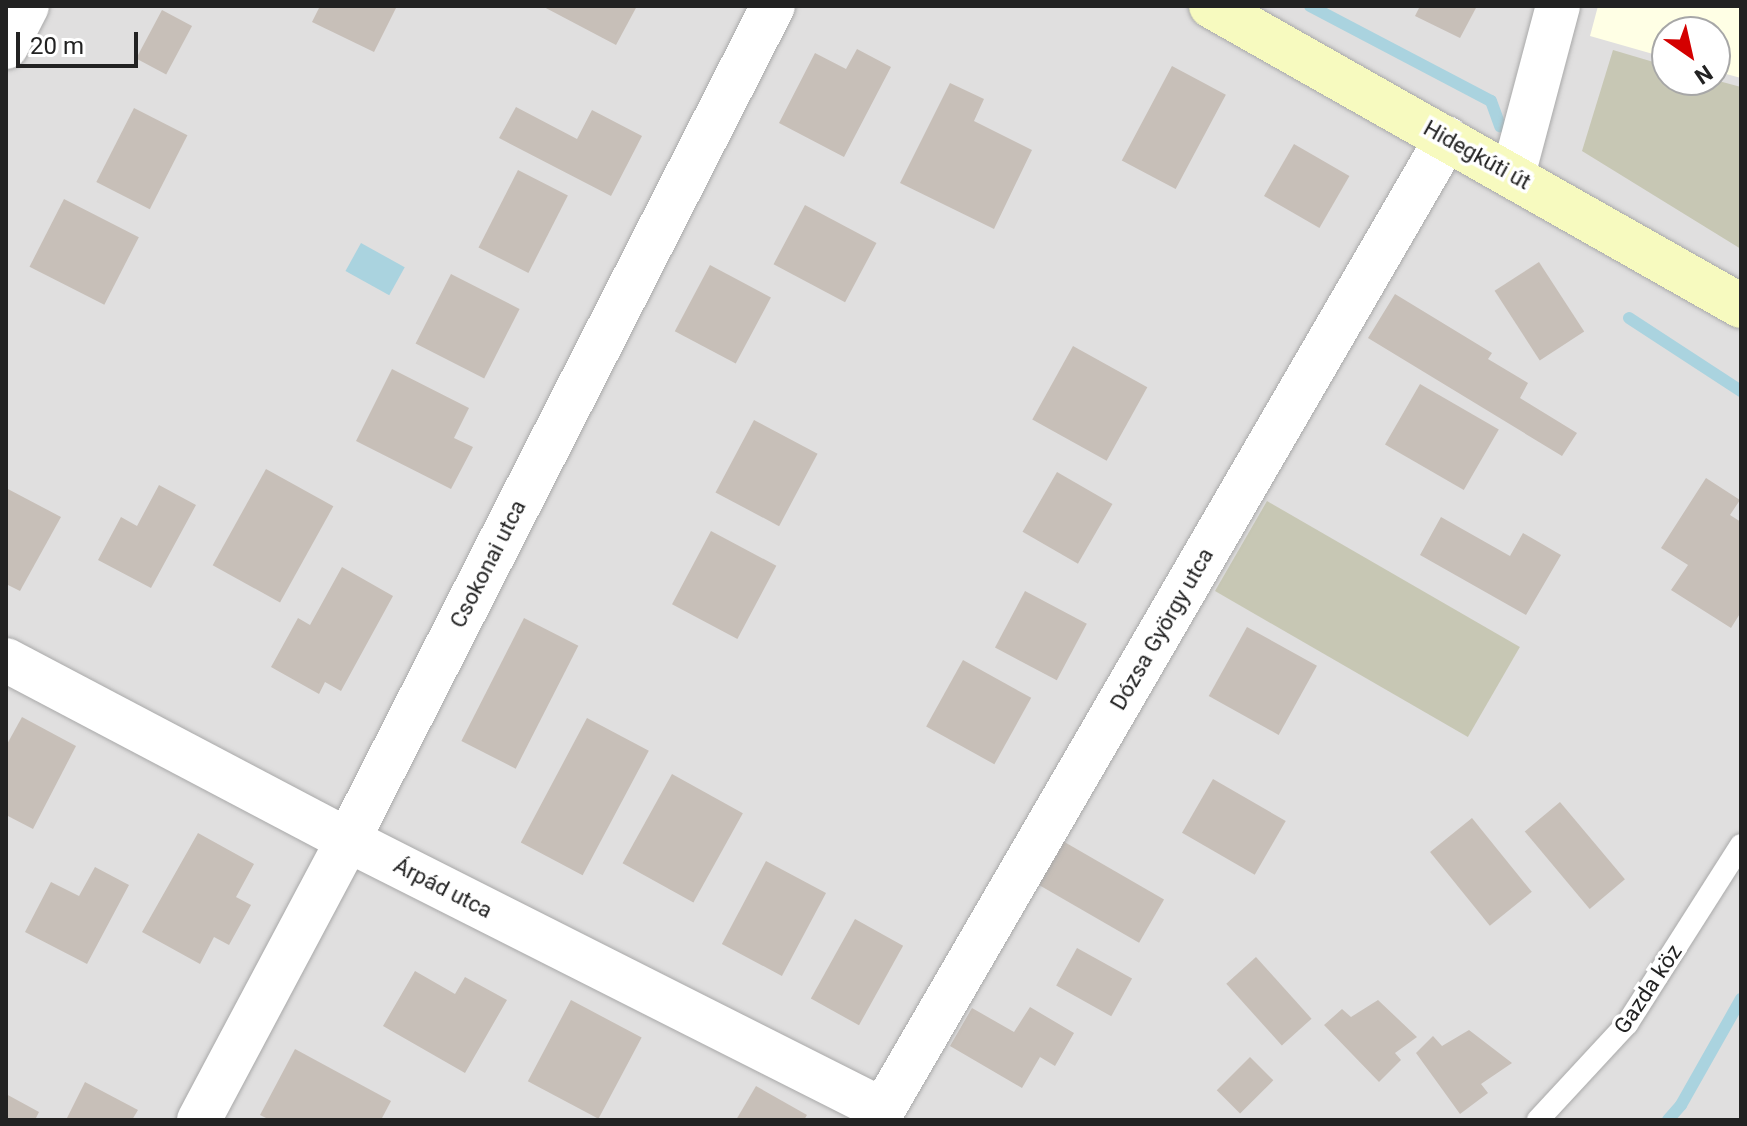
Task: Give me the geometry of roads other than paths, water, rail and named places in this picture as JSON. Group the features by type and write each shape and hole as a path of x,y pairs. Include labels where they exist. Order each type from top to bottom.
{"main road":[{"name":"Hidegkúti út","path":"1211,6 1741,306"}],"street":[{"path":"6,47 27,6"},
{"name":"Csokonai utca","path":"199,1120 348,840 773,6"},
{"path":"1513,175 1558,6"},
{"name":"Dózsa György utca","path":"880,1115 1447,138"},
{"name":"Árpád utca","path":"6,660 880,1115"}],"lane":[{"name":"Gazda köz","path":"1538,1120 1627,1024 1741,845"}],"water":[{"path":"361,243 405,267 389,295 345,271"}],"waterway":[{"path":"1310,6 1491,101 1500,126"},
{"path":"1629,318 1741,391"},
{"path":"1668,1120 1681,1105 1741,999"}]}
